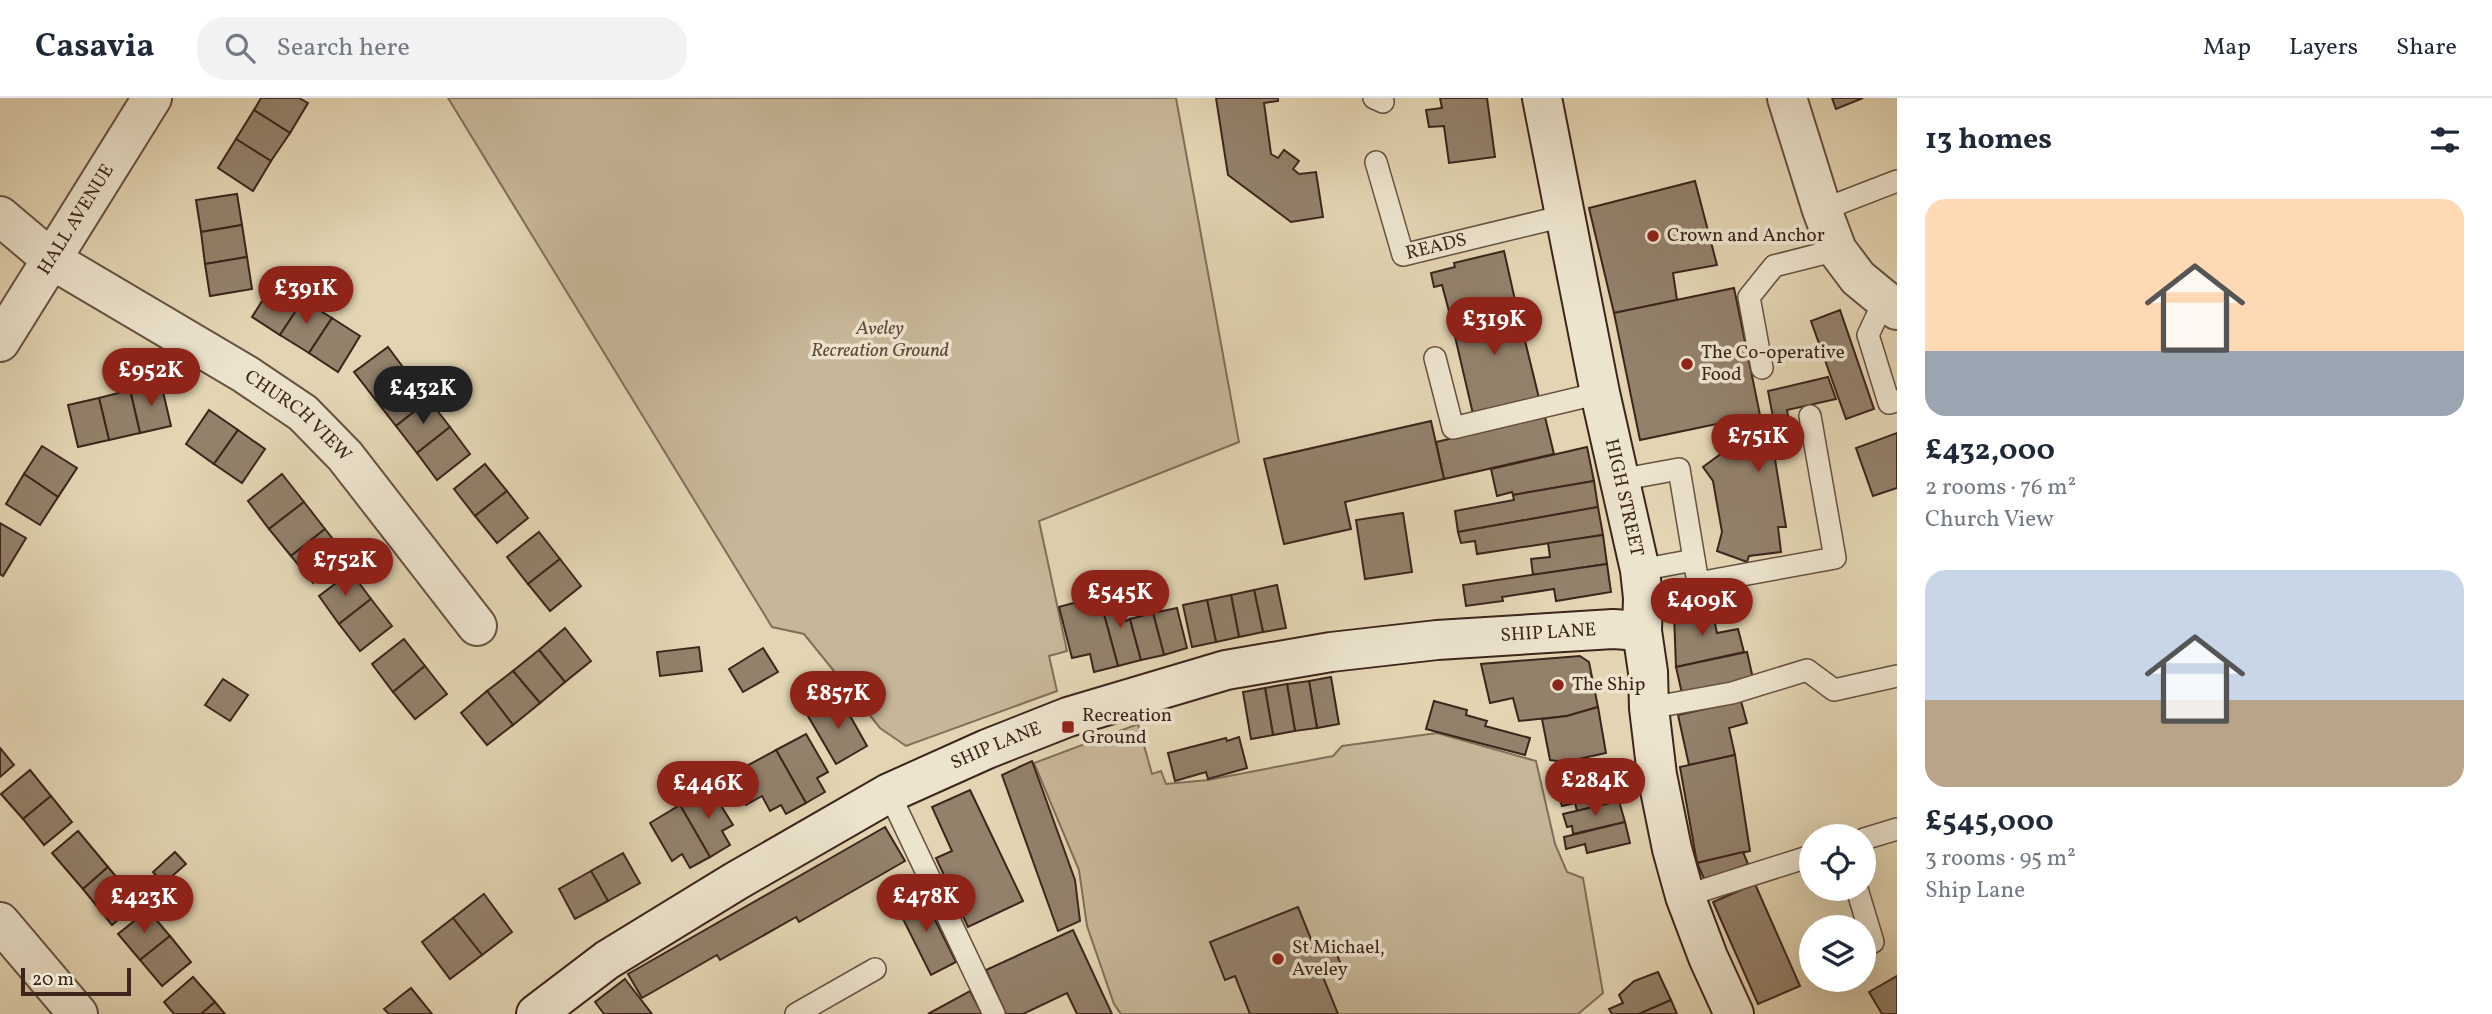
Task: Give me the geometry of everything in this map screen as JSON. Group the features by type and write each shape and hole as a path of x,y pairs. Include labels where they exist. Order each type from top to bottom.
{"street":[{"name":"HALL AVENUE","path":"0,342 152,98"},
{"name":"HIGH STREET","path":"1542,98 1600,393 1640,570 1649,708 1657,775 1672,849 1685,896 1708,957 1734,1014"},
{"path":"1787,98 1837,250 1858,278 1890,305"},
{"name":"CHURCH VIEW","path":"0,216 52,260 245,374 303,413 345,456 477,626"},
{"name":"SHIP LANE","path":"536,1014 607,960 736,881 889,793 1069,717 1226,670 1331,652 1437,640 1613,629 1642,631"},
{"path":"0,922 78,1014"}],"lane":[{"name":"READS","path":"1376,162 1402,255 1564,216"},
{"path":"1822,210 1897,181"},
{"path":"1762,368 1749,297 1774,266 1837,250"},
{"path":"1890,305 1868,335 1889,403 1897,401"},
{"path":"1435,358 1453,428 1600,393"},
{"path":"1619,480 1679,469 1698,583 1835,558 1810,416"},
{"path":"1640,570 1694,560"},
{"path":"1649,708 1732,693 1807,670 1834,690 1897,676"},
{"path":"889,793 995,1014"},
{"path":"1876,835 1897,829"},
{"path":"1685,896 1799,860"},
{"path":"796,1014 875,969"}],"green space":[{"name":"Aveley Recreation Ground","path":"448,98 1176,98 1239,442 1039,521 1067,651 1049,656 1057,691 906,746 880,728 804,634 772,627"},
{"path":"1138,724 1152,774 1161,771 1166,784 1208,780 1333,756 1342,746 1437,733 1536,761 1555,844 1567,872 1583,878 1603,993 1578,1014 1121,1014 1114,1004 1087,926 1079,870 1034,763"}],"building":[{"path":"261,98 299,98 308,103 290,133 254,110"},
{"path":"1216,98 1278,98 1278,101 1264,103 1271,154 1278,158 1284,150 1299,161 1293,169 1299,174 1316,172 1323,217 1291,222 1228,175"},
{"path":"1440,98 1487,98 1495,157 1449,163 1444,126 1429,127 1426,110 1442,108"},
{"path":"1832,98 1863,98 1836,109"},
{"path":"254,110 290,133 271,161 236,139"},
{"path":"236,139 271,161 253,191 218,168"},
{"name":"Crown and Anchor","path":"1695,181 1717,265 1673,273 1677,300 1614,313 1589,208"},
{"path":"237,194 242,225 201,232 196,200"},
{"path":"242,225 247,257 205,264 201,232"},
{"path":"1504,251 1515,300 1450,315 1442,285 1434,287 1431,273 1455,267 1454,263"},
{"path":"247,257 252,289 210,296 205,264"},
{"path":"274,282 303,300 280,335 252,317"},
{"name":"The Co-operative Food","path":"1734,288 1760,415 1640,440 1614,313"},
{"path":"303,300 332,318 309,353 280,335"},
{"path":"1515,300 1539,398 1473,414 1450,315"},
{"path":"1840,310 1874,409 1846,419 1811,321"},
{"path":"332,318 360,336 338,372 309,353"},
{"path":"388,347 408,374 375,399 354,372"},
{"path":"408,374 429,400 396,426 375,399"},
{"path":"1828,377 1836,399 1787,410 1793,443 1773,447 1786,527 1778,527 1781,552 1749,556 1747,562 1717,551 1722,532 1713,481 1703,467 1726,450 1721,429 1773,417 1768,391"},
{"path":"161,383 171,426 140,433 130,390"},
{"path":"130,390 140,433 109,440 99,398"},
{"path":"99,398 109,440 78,447 68,405"},
{"path":"429,400 450,427 417,453 396,426"},
{"path":"209,410 238,430 214,464 186,444"},
{"path":"1545,417 1554,454 1444,479 1436,442"},
{"path":"1431,421 1444,479 1345,502 1351,529 1284,544 1264,459"},
{"path":"450,427 470,454 437,480 417,453"},
{"path":"238,430 265,449 242,483 214,464"},
{"path":"1897,433 1897,488 1873,496 1856,448"},
{"path":"42,446 77,468 58,497 24,474"},
{"path":"1587,447 1594,481 1497,496 1491,469"},
{"path":"485,464 507,491 475,516 454,489"},
{"path":"24,474 58,497 40,525 6,504"},
{"path":"282,474 304,502 269,529 248,501"},
{"path":"1594,481 1598,507 1458,532 1455,511 1514,500 1513,495"},
{"path":"507,491 528,518 497,543 475,516"},
{"path":"304,502 325,529 291,556 269,529"},
{"path":"1598,507 1603,535 1477,554 1475,541 1461,543 1458,532"},
{"path":"1403,513 1412,572 1365,579 1356,520"},
{"path":"0,523 26,538 3,576 0,574"},
{"path":"325,529 347,557 313,583 291,556"},
{"path":"539,532 560,559 528,584 507,557"},
{"path":"1603,535 1607,564 1533,575 1531,559 1550,557 1548,543"},
{"path":"560,559 581,586 550,611 528,584"},
{"path":"1607,564 1611,592 1556,601 1554,589 1502,597 1503,601 1466,606 1463,585"},
{"path":"351,572 371,599 339,624 319,596"},
{"path":"1277,585 1286,628 1263,632 1254,590"},
{"path":"1254,590 1263,632 1239,637 1231,595"},
{"path":"1118,592 1126,621 1130,619 1141,660 1118,666 1099,596"},
{"path":"1231,595 1239,637 1216,642 1207,600"},
{"path":"1099,596 1118,666 1094,672 1090,654 1072,658 1059,607"},
{"path":"371,599 392,626 360,651 339,624"},
{"path":"1207,600 1216,642 1192,647 1183,605"},
{"path":"1711,605 1717,633 1738,629 1744,652 1676,667 1674,614"},
{"path":"1177,608 1187,648 1164,655 1153,613"},
{"path":"1153,613 1164,655 1141,660 1130,619"},
{"path":"565,628 591,661 565,682 539,650"},
{"path":"404,639 425,666 393,692 372,664"},
{"path":"699,647 702,671 660,676 657,652"},
{"path":"763,648 778,672 743,692 729,669"},
{"path":"539,650 565,682 540,703 513,671"},
{"path":"1747,652 1754,683 1683,698 1676,667"},
{"path":"1580,656 1589,662 1598,707 1567,716 1519,721 1513,698 1490,703 1481,664"},
{"path":"425,666 447,694 415,719 393,692"},
{"path":"513,671 540,703 513,725 487,691"},
{"path":"1331,677 1339,724 1317,728 1309,681"},
{"path":"223,679 248,695 230,721 205,705"},
{"path":"1309,681 1317,728 1295,731 1287,684"},
{"path":"1287,684 1295,731 1273,735 1265,688"},
{"path":"1265,688 1273,735 1251,739 1243,692"},
{"path":"487,691 513,725 487,745 461,713"},
{"path":"840,698 867,746 836,764 808,716"},
{"path":"1434,701 1467,710 1466,715 1487,721 1485,726 1530,738 1525,755 1426,729"},
{"path":"1741,701 1747,723 1729,728 1735,755 1689,765 1678,715"},
{"path":"1598,707 1606,753 1565,762 1550,760 1542,719 1567,716"},
{"path":"806,734 828,772 817,778 825,792 806,803 776,750"},
{"path":"1239,737 1247,768 1208,779 1206,772 1175,781 1168,753"},
{"path":"0,748 14,765 0,777"},
{"path":"776,750 806,803 786,814 781,805 770,811 762,796 746,805 730,775"},
{"path":"1735,755 1750,851 1697,863 1680,767"},
{"path":"1609,759 1615,780 1571,790 1570,782 1556,785 1553,772"},
{"path":"1032,761 1075,880 1080,921 1058,931 1002,775"},
{"path":"30,770 51,796 23,819 1,794"},
{"path":"1615,780 1619,801 1577,811 1575,803 1562,806 1558,794"},
{"path":"710,788 733,825 722,831 730,845 710,857 680,805"},
{"path":"970,790 1023,901 968,927 936,858 952,851 932,807"},
{"path":"51,796 72,822 44,845 23,819"},
{"path":"1619,801 1625,822 1573,834 1572,826 1567,827 1563,814"},
{"path":"680,805 710,857 690,868 682,854 672,861 650,823"},
{"path":"1625,822 1630,843 1587,853 1585,844 1566,849 1564,837"},
{"path":"885,827 905,861 799,922 796,917 720,960 717,955 642,998 628,974"},
{"path":"78,831 108,867 83,889 52,853"},
{"path":"175,852 186,864 163,884 153,872"},
{"path":"1743,852 1748,864 1705,881 1697,863"},
{"path":"623,853 640,883 608,901 591,871"},
{"path":"108,867 138,903 112,925 83,889"},
{"path":"591,871 608,901 575,919 559,889"},
{"path":"1755,884 1799,986 1758,1004 1713,902"},
{"path":"921,892 956,962 931,975 896,905"},
{"path":"484,894 512,932 482,955 453,918"},
{"name":"St Michael, Aveley","path":"1298,907 1315,949 1332,942 1343,970 1323,977 1338,1014 1250,1014 1235,976 1225,980 1210,942"},
{"path":"148,910 170,936 140,960 118,934"},
{"path":"453,918 482,955 450,979 422,942"},
{"path":"1073,930 1112,1014 1077,1014 1067,993 1023,1014 1006,1014 986,970"},
{"path":"170,936 191,962 162,986 140,960"},
{"path":"1658,972 1671,1000 1639,1014 1612,1014 1609,1009 1623,1003 1619,995 1634,981"},
{"path":"1897,976 1897,1014 1882,1014 1869,992 1876,992 1876,988"},
{"path":"193,977 215,1002 201,1014 174,1014 164,1002"},
{"path":"625,979 652,1014 604,1014 595,1002"},
{"path":"411,988 432,1014 389,1014 384,1009"},
{"path":"970,991 982,1014 928,1014"},
{"path":"1671,1000 1677,1014 1639,1014"},
{"path":"215,1002 225,1014 201,1014"}],"place":[{"name":"Crown and Anchor","path":"1653,236"},
{"name":"The Co-operative Food","path":"1687,364"},
{"name":"The Ship","path":"1558,685"},
{"name":"Recreation Ground","path":"1068,727"},
{"name":"St Michael, Aveley","path":"1278,959"}]}
